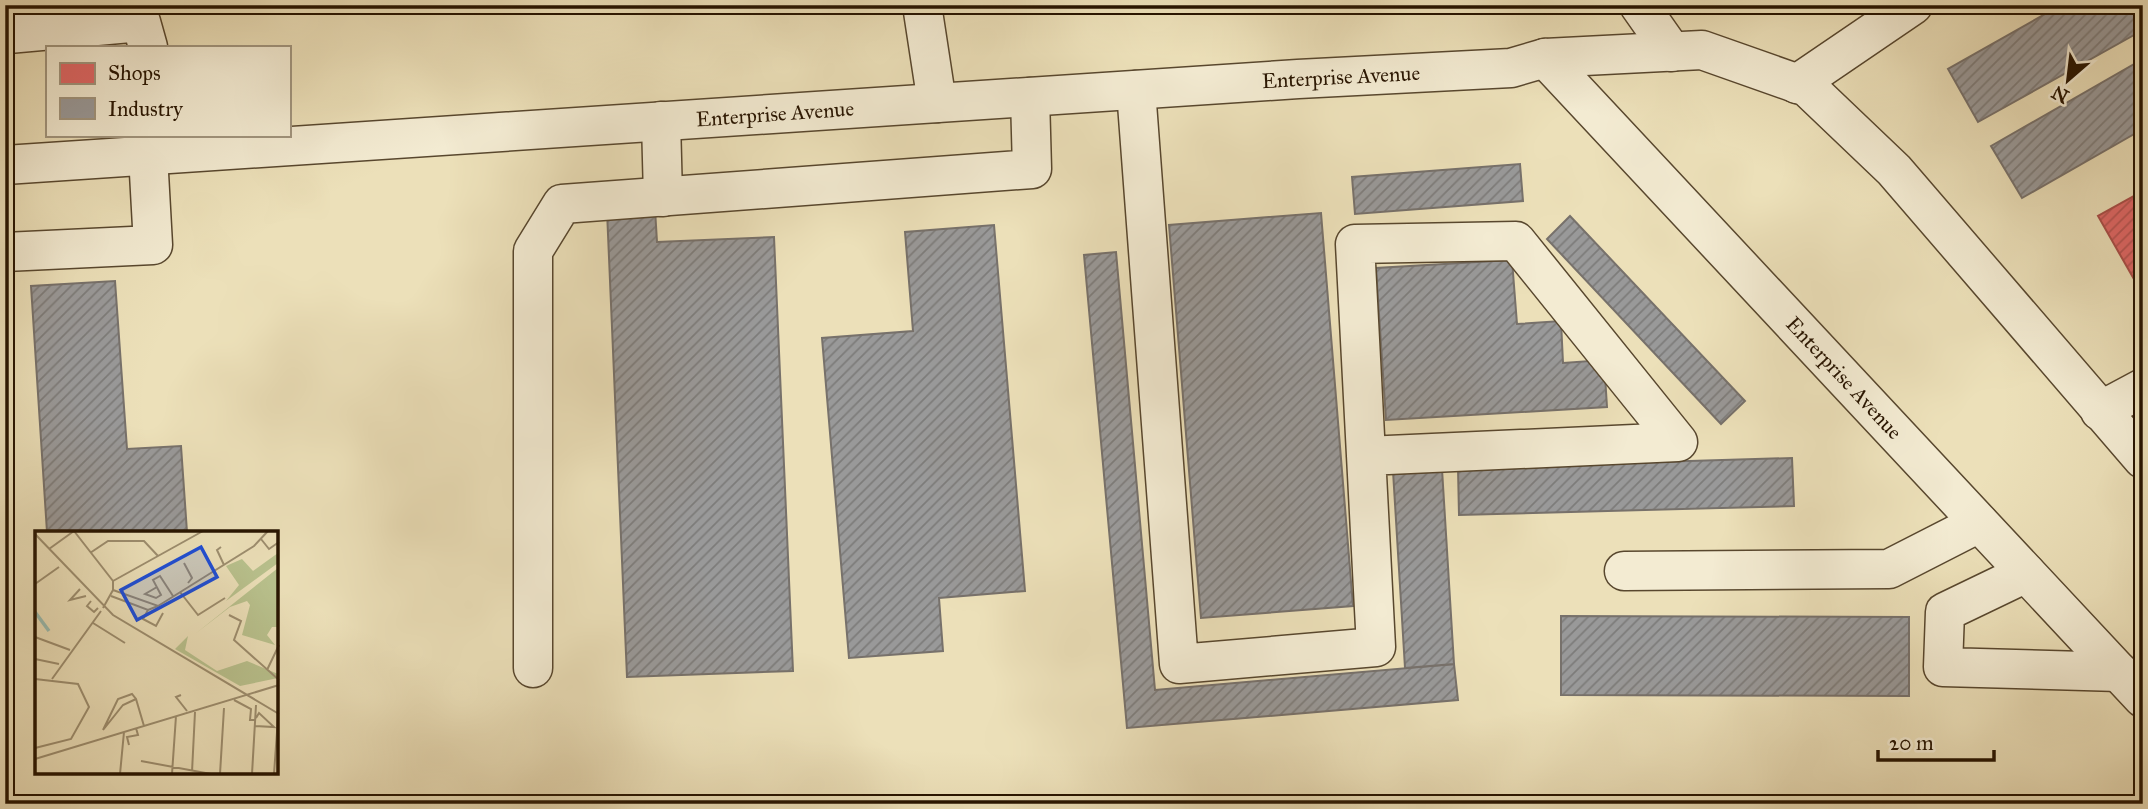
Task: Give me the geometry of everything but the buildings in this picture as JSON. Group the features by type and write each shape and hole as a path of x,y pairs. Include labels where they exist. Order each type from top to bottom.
{"street":[{"path":"922,5 937,103"},
{"path":"1639,5 1672,52"},
{"path":"1797,85 1913,5"},
{"path":"8,34 141,22 148,46"},
{"name":"Enterprise Avenue","path":"5,165 164,148 661,121 1511,68 1545,58 1702,50 1807,88 1894,170 2143,460"},
{"name":"Enterprise Avenue","path":"1545,58 2131,685"},
{"path":"1136,90 1179,664 1376,647 1366,456 1355,244 1516,241 1678,442 1366,456"},
{"path":"533,668 533,251 562,204 1032,169 1030,97"},
{"path":"661,121 663,197"},
{"path":"5,252 153,245 164,148"},
{"path":"2100,411 2143,388"},
{"path":"1623,571 1889,569 1979,523"},
{"path":"2026,573 1945,612 1943,667 2131,685"}]}
